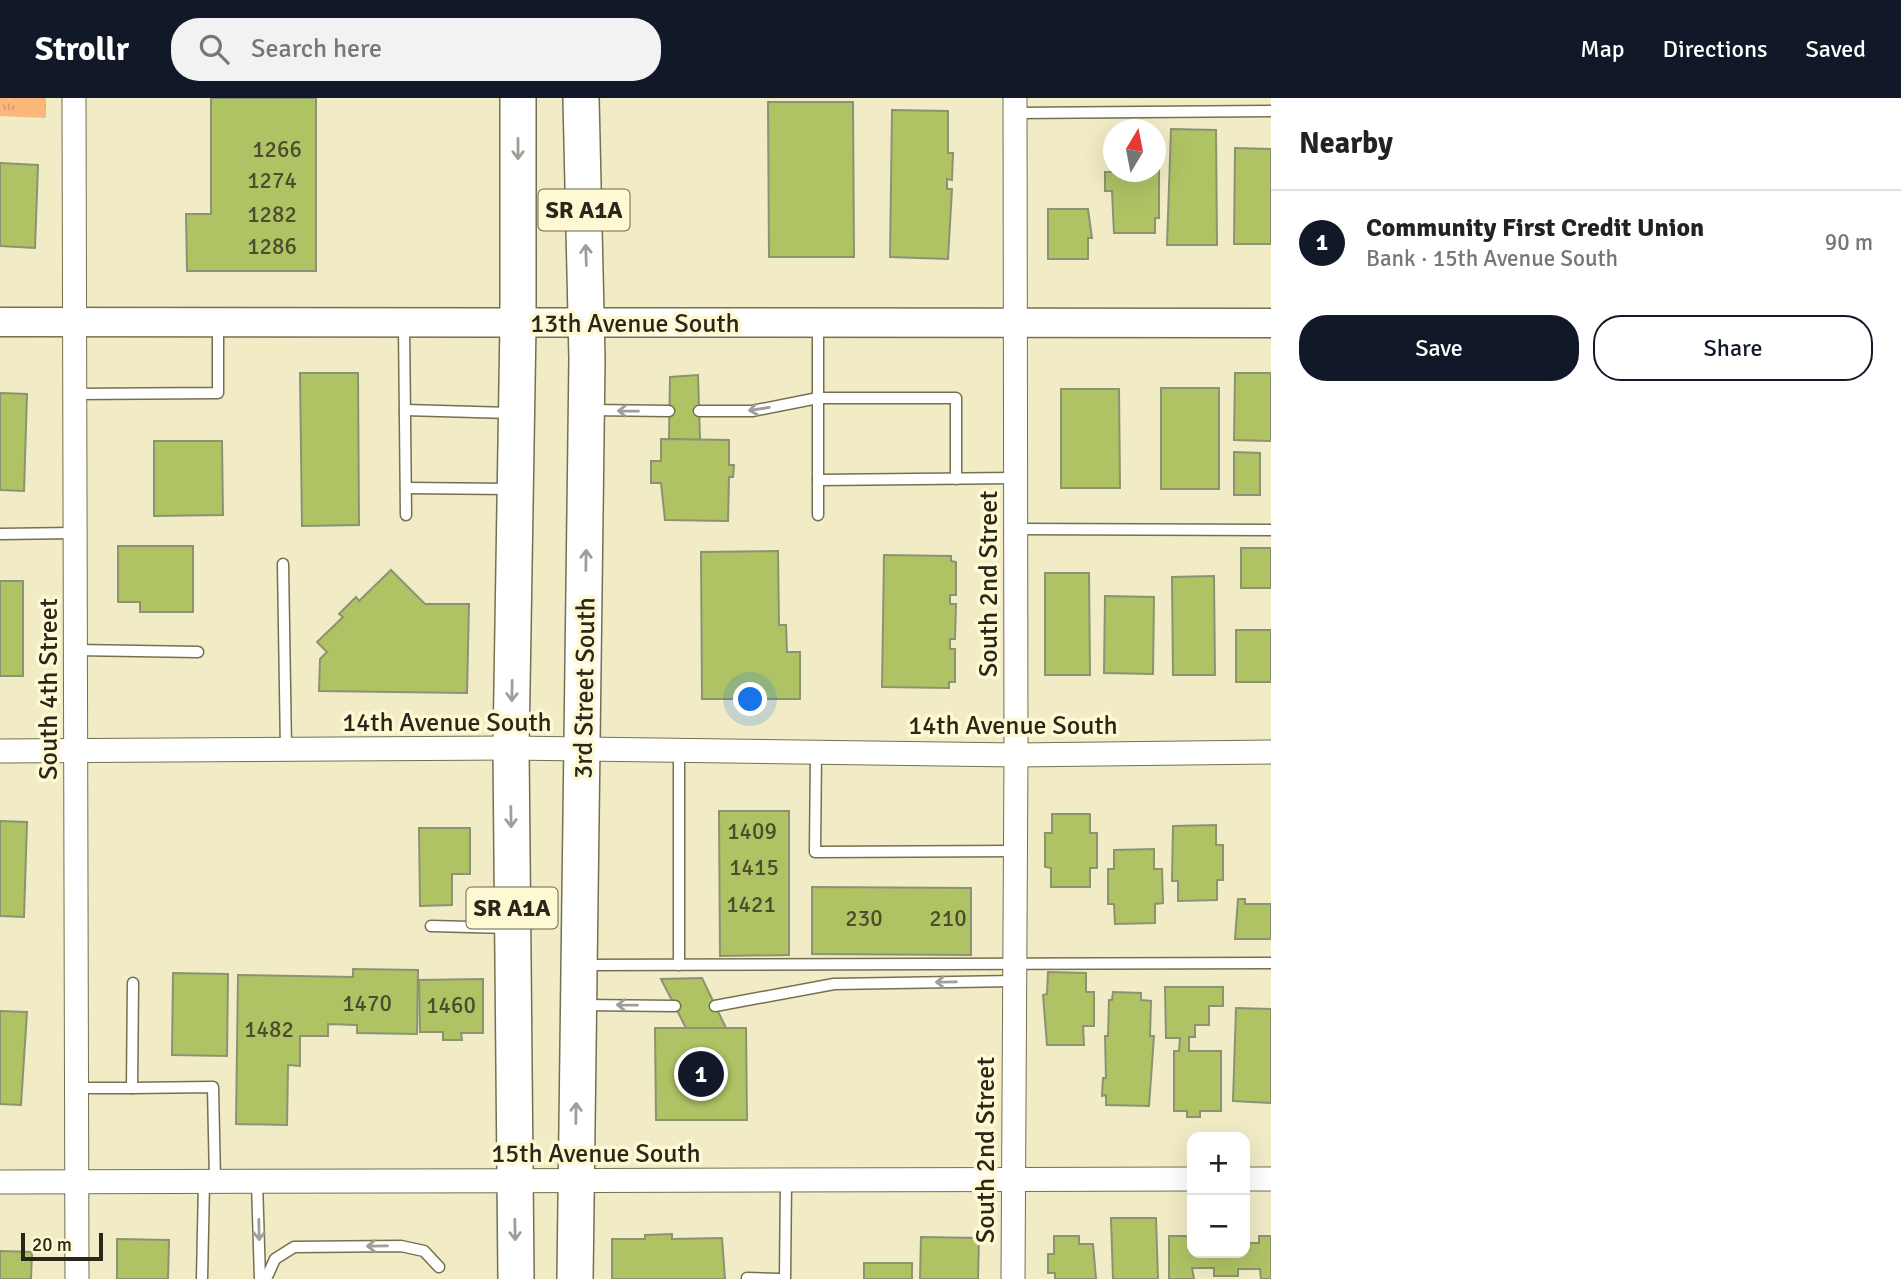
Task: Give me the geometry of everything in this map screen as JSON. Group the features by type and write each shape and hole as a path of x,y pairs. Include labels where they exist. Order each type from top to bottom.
{"main road":[{"name":"SR A1A","path":"516,1279 511,748 518,323 518,98"},
{"name":"3rd Street South","path":"575,1279 587,410 580,98"}],"street":[{"name":"South 4th Street","path":"74,98 77,1279"},
{"name":"South 2nd Street","path":"1013,1279 1016,755 1014,106"},
{"name":"13th Avenue South","path":"0,322 1271,324"},
{"name":"14th Avenue South","path":"0,751 511,748 1016,755 1271,752"},
{"name":"15th Avenue South","path":"0,1182 1187,1179"},
{"path":"1250,1179 1271,1179"}],"lane":[{"path":"1014,106 1271,111"},
{"path":"74,394 218,394 218,322"},
{"path":"404,322 406,515"},
{"path":"818,323 818,515"},
{"path":"699,411 752,411 818,398 956,398 956,479"},
{"path":"405,410 516,413"},
{"path":"587,410 669,411"},
{"path":"818,480 1015,478"},
{"path":"406,488 515,489"},
{"path":"1015,530 1271,530"},
{"path":"0,534 75,533"},
{"path":"283,564 286,750"},
{"path":"75,650 198,652"},
{"path":"679,751 680,965"},
{"path":"816,753 815,852 1015,851"},
{"path":"431,926 512,928"},
{"path":"715,1006 834,984 1014,972 1271,962"},
{"path":"580,965 1014,972"},
{"path":"132,1088 133,983"},
{"path":"579,1005 675,1006"},
{"path":"76,1088 213,1087 202,1279"},
{"path":"785,1279 786,1180"},
{"path":"257,1182 260,1279"},
{"path":"266,1279 275,1259 294,1247 401,1246 424,1251 439,1266"},
{"path":"747,1278 779,1279"}],"green space":[{"path":"0,98 46,98 46,118 0,116"}],"building":[{"path":"211,98 316,98 316,271 187,271 186,214 211,214"},
{"path":"768,102 853,102 854,257 769,257"},
{"path":"892,110 948,111 948,153 953,153 952,180 947,179 947,189 952,189 948,259 890,257"},
{"path":"1171,129 1216,130 1217,245 1167,245"},
{"path":"1235,148 1271,149 1271,244 1234,244"},
{"path":"0,163 38,165 35,248 0,246"},
{"path":"1105,182 1159,182 1159,218 1155,218 1155,233 1114,233 1112,191 1105,191"},
{"path":"1048,209 1088,209 1092,238 1088,238 1088,259 1048,259"},
{"path":"300,373 358,373 359,525 302,526"},
{"path":"1235,373 1271,373 1271,441 1234,440"},
{"path":"698,375 700,440 669,439 670,377"},
{"path":"1161,388 1219,388 1219,489 1161,489"},
{"path":"1061,389 1119,389 1120,488 1061,488"},
{"path":"0,393 27,394 24,491 0,490"},
{"path":"661,439 729,440 729,465 734,465 733,477 729,477 728,521 665,520 661,483 651,483 651,461 661,461"},
{"path":"154,441 222,441 223,515 154,516"},
{"path":"1234,452 1260,453 1260,495 1234,495"},
{"path":"118,546 193,546 193,612 140,612 140,602 118,602"},
{"path":"1241,548 1271,548 1271,588 1241,588"},
{"path":"778,551 779,625 786,625 787,652 800,652 800,699 702,699 701,552"},
{"path":"884,555 951,556 951,561 956,562 956,595 950,595 950,604 956,604 955,639 950,639 950,649 955,649 955,682 949,682 949,688 882,687"},
{"path":"391,570 425,604 469,604 467,693 319,691 320,659 327,652 317,642 343,617 339,614 356,597 359,601"},
{"path":"1045,573 1089,573 1090,675 1045,675"},
{"path":"1214,576 1215,675 1173,675 1172,577"},
{"path":"0,581 23,581 23,676 0,676"},
{"path":"1105,596 1154,597 1153,674 1104,673"},
{"path":"1236,630 1271,630 1271,682 1236,682"},
{"path":"719,811 789,811 789,955 720,956"},
{"path":"1052,814 1090,814 1090,833 1097,833 1097,868 1090,868 1090,887 1051,887 1051,868 1045,867 1045,833 1052,833"},
{"path":"0,821 27,822 24,917 0,916"},
{"path":"1216,825 1216,845 1223,845 1223,880 1217,880 1217,900 1178,901 1178,881 1172,881 1173,826"},
{"path":"419,828 470,828 470,874 452,874 452,905 420,906"},
{"path":"1154,849 1154,869 1162,869 1163,903 1155,904 1155,923 1115,924 1114,904 1108,904 1108,869 1114,869 1114,850"},
{"path":"812,887 971,888 971,955 812,954"},
{"path":"1238,899 1245,899 1245,904 1271,904 1271,939 1235,939"},
{"path":"353,969 418,970 417,1034 357,1033 357,1025 328,1024 328,1036 300,1036 300,1066 288,1065 287,1125 236,1124 238,975 353,977"},
{"path":"1048,972 1086,973 1086,992 1094,992 1094,1026 1083,1026 1084,1045 1047,1045 1043,995 1047,994"},
{"path":"173,973 228,974 227,1056 172,1055"},
{"path":"702,978 726,1028 686,1028 661,979"},
{"path":"483,979 483,1033 461,1033 462,1040 443,1040 443,1032 420,1032 419,980"},
{"path":"1165,987 1223,987 1223,1006 1209,1006 1209,1025 1195,1025 1195,1037 1189,1037 1189,1051 1221,1051 1221,1111 1200,1111 1200,1117 1187,1117 1187,1111 1174,1111 1174,1051 1179,1051 1180,1038 1166,1038"},
{"path":"1113,992 1141,993 1141,1000 1151,1001 1150,1036 1154,1036 1149,1106 1106,1105 1106,1095 1102,1096 1103,1078 1106,1078 1105,1036 1108,1036 1109,1000 1112,1000"},
{"path":"1236,1008 1271,1009 1271,1103 1233,1101"},
{"path":"0,1011 27,1012 21,1105 0,1104"},
{"path":"655,1028 746,1028 747,1120 656,1120"},
{"path":"1111,1218 1156,1218 1158,1279 1113,1279"},
{"path":"672,1234 672,1239 722,1238 725,1279 612,1279 612,1239 645,1239 645,1235"},
{"path":"1054,1236 1079,1236 1079,1244 1093,1244 1096,1279 1055,1279 1055,1273 1048,1273 1048,1254 1054,1254"},
{"path":"1169,1236 1187,1236 1187,1258 1250,1258 1250,1243 1259,1243 1259,1236 1271,1236 1271,1279 1261,1279 1260,1269 1238,1269 1238,1276 1214,1276 1214,1268 1192,1268 1194,1279 1169,1279"},
{"path":"921,1237 979,1238 978,1279 920,1279"},
{"path":"117,1239 169,1240 168,1279 117,1279"},
{"path":"0,1251 32,1252 31,1279 0,1279"},
{"path":"864,1263 912,1263 912,1279 864,1279"}],"place":[{"name":"Community First Credit Union","path":"701,1074"}]}
